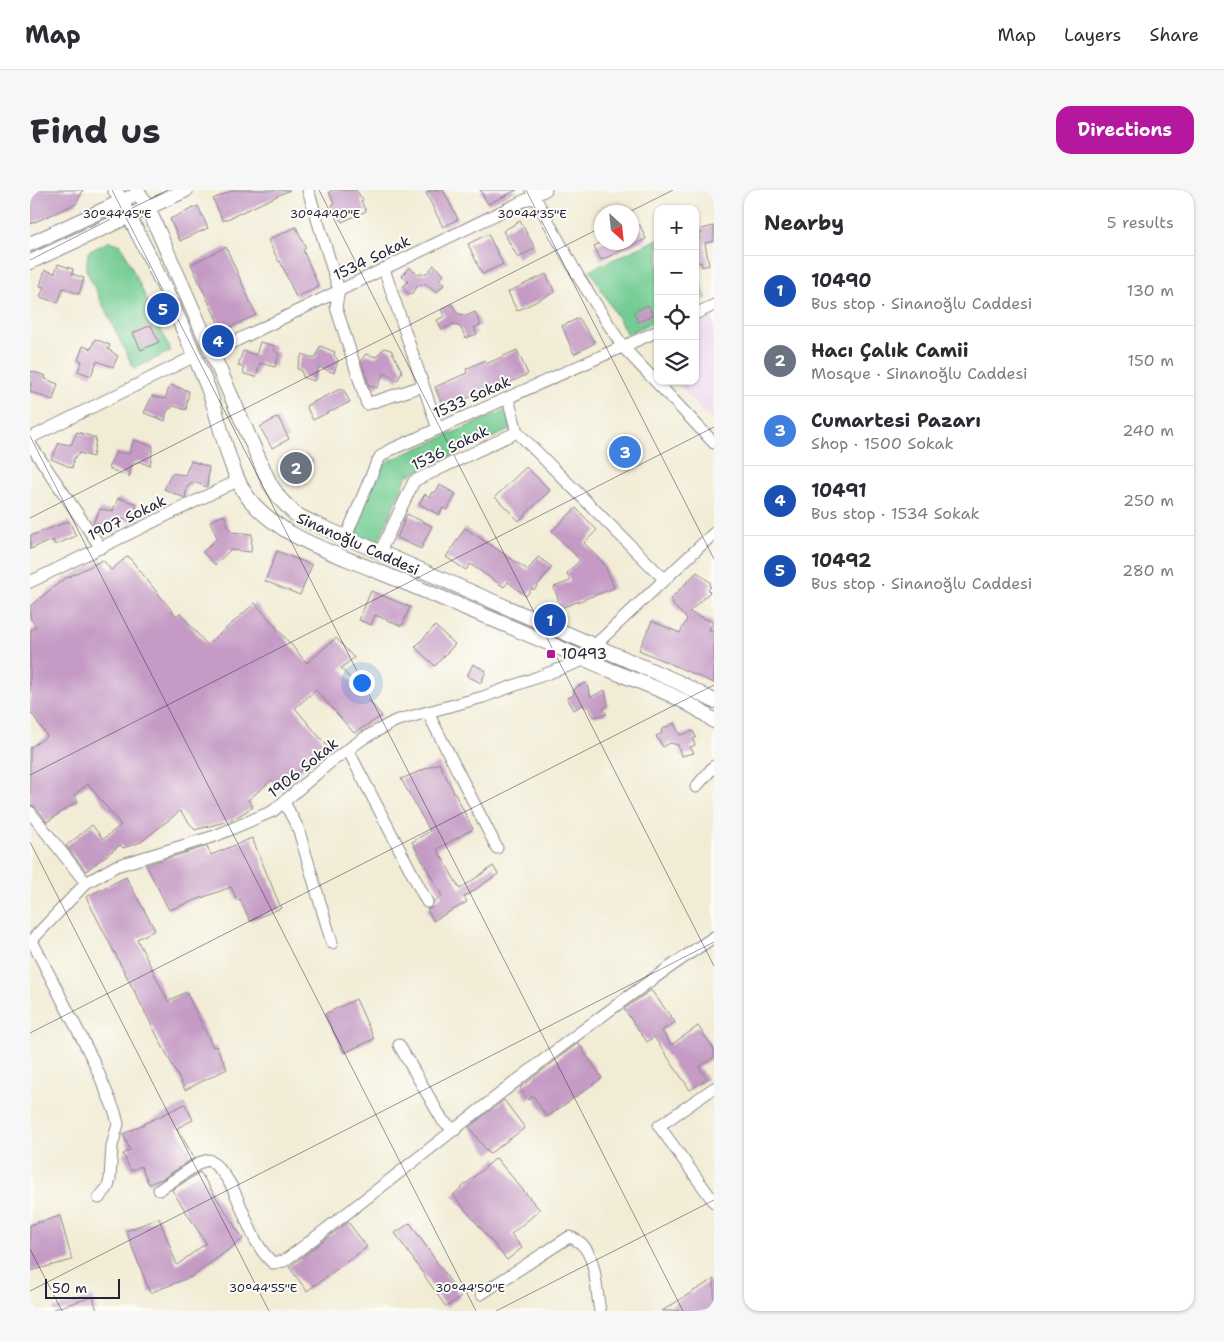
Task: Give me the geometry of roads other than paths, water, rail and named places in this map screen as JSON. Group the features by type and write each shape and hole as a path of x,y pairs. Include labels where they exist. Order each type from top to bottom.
{"main road":[{"path":"30,262 186,190"},
{"path":"30,244 118,196 141,191"},
{"name":"Si̇nanoğlu Caddesi","path":"141,191 210,353 270,484 281,500 295,514 345,539 678,682 714,700"},
{"name":"Si̇nanoğlu Caddesi","path":"118,196 130,216 195,356 219,418 237,481 260,511 271,521 299,539 671,696 705,713 714,721"}],"street":[{"path":"308,190 340,290 336,307 367,404 423,386"},
{"name":"1534 Sokak","path":"210,353 384,269 532,193 546,190"},
{"path":"532,193 573,268 623,347 714,443"},
{"path":"384,269 438,428"},
{"path":"699,312 714,305"},
{"name":"1533 Sokak","path":"345,539 380,457 438,428 654,333"},
{"path":"30,438 195,356"},
{"path":"508,398 517,432 665,580"},
{"name":"1536 Sokak","path":"379,554 414,481 517,432"},
{"path":"30,444 101,548"},
{"name":"1907 Sokak","path":"30,582 237,481"},
{"path":"594,646 714,533"},
{"name":"1906 Sokak","path":"31,941 86,883 116,866 215,836 274,811 348,750 395,721 483,698 587,659"},
{"path":"428,713 497,848"},
{"path":"348,750 427,902"},
{"path":"696,787 714,766"},
{"path":"284,802 298,828 332,942"},
{"path":"30,812 86,883"},
{"path":"159,1190 201,1162 209,1160 218,1166 227,1180 254,1241 265,1257 273,1264 284,1261 662,972 714,937"},
{"path":"31,941 93,1060 115,1112 118,1124 111,1154 110,1179 108,1187 99,1198"},
{"path":"400,1045 443,1121 455,1130"},
{"path":"714,1088 659,1126 714,1202"},
{"path":"481,1294 569,1236 578,1239 587,1250 592,1263 600,1311"}],"place":[{"name":"10492","path":"163,309"},
{"name":"10491","path":"218,341"},
{"name":"Cumartesi Pazarı","path":"625,452"},
{"name":"Hacı Çalık Camii","path":"296,468"},
{"name":"10490","path":"550,620"},
{"name":"10493","path":"551,654"}]}
